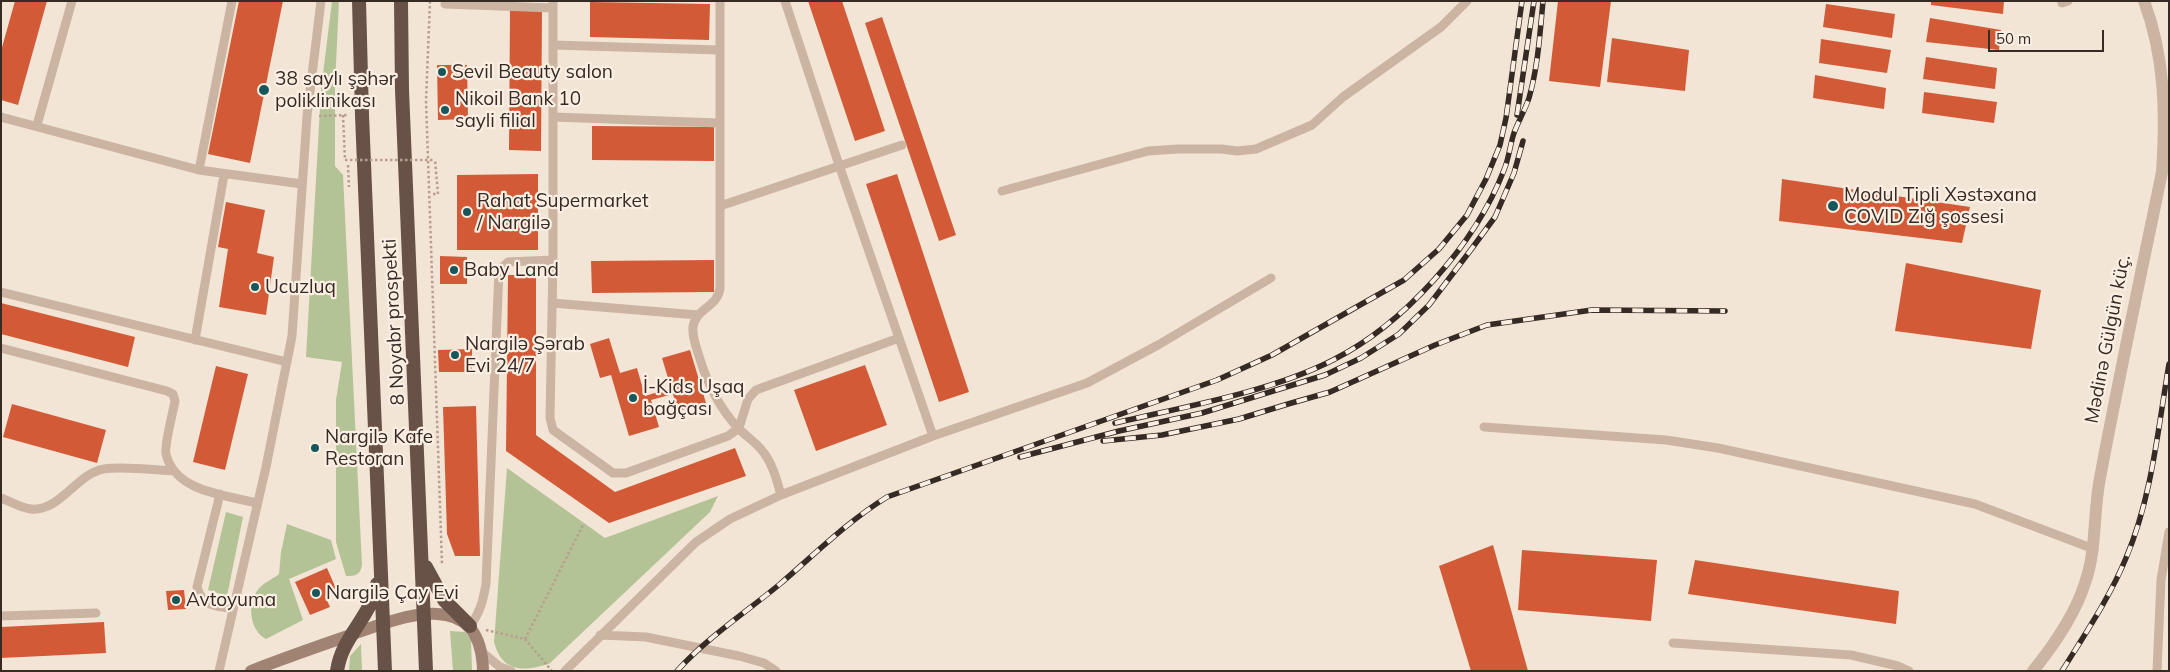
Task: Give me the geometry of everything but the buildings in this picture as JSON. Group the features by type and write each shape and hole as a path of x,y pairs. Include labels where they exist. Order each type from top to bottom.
{"highway":[{"name":"8 Noyabr prospekti","path":"359,1 385,671"},
{"name":"8 Noyabr prospekti","path":"401,1 402,100 423,562 426,671"},
{"path":"423,562 444,600 470,626"},
{"path":"337,671 342,651 370,608 375,596 380,568"}],"main road":[{"path":"251,671 413,614 451,617 470,626 477,636 483,654 483,671"}],"street":[{"name":"Mədinə Gülgün küç.","path":"2033,671 2046,655 2076,607 2094,549 2098,486 2162,172 2166,125 2161,71 2157,44 2144,1"}],"lane":[{"path":"37,125 72,1"},
{"path":"199,170 232,1"},
{"path":"218,671 292,336 302,184 321,1"},
{"path":"720,1 719,297 698,315 693,324 692,336 707,381 719,403 739,428 765,454 775,475 780,495"},
{"path":"785,1 839,165 933,436"},
{"path":"1002,191 1148,151 1178,148 1237,151 1256,149 1312,124 1343,97 1440,27 1467,1"},
{"path":"445,4 553,4 553,260 550,418 553,430 613,474 626,473 728,436 739,428 748,399 756,390 899,338"},
{"path":"553,45 719,50"},
{"path":"1,117 37,125 199,170 224,175 302,184"},
{"path":"553,117 719,122"},
{"path":"720,206 902,145"},
{"path":"195,340 224,175"},
{"path":"470,626 478,615 483,602 486,584 499,270 508,262 553,260"},
{"path":"565,671 696,542 730,519 780,495 933,436 1087,383 1151,349 1271,278"},
{"path":"1,292 287,362"},
{"path":"552,303 698,315"},
{"path":"1,348 173,394 175,401 166,453 174,471 193,487 256,503"},
{"path":"1484,427 1666,440 1718,448 1975,504 2094,549"},
{"path":"1,498 30,508 42,508 52,503 92,472 105,468 174,471"},
{"path":"220,494 196,587 200,597 206,603 233,609"},
{"path":"2157,671 2161,580 2169,532"},
{"path":"1,616 96,613"},
{"path":"600,635 646,637 739,656 764,664 776,671"},
{"path":"1673,643 1850,655 1898,666 1909,671"},
{"path":"483,654 500,667 511,671"}],"path":[{"path":"430,1 426,101 442,568"},
{"path":"343,115 345,160 435,160 438,194 433,194"},
{"path":"308,116 362,115"},
{"path":"525,639 584,523"},
{"path":"470,626 525,639 552,671"}],"green space":[{"path":"332,1 339,1 335,86 335,166 343,175 362,565 359,573 349,576 346,576 336,542 336,400 342,362 306,357 321,90"},
{"path":"507,468 605,538 718,496 710,512 549,664 530,668 514,667 502,659 494,642"},
{"path":"226,512 243,517 227,596 208,590"},
{"path":"287,524 331,540 336,559 289,579 303,620 266,639 256,630 253,624 252,603 259,588 279,574 281,552"},
{"path":"450,631 465,632 471,640 472,671 453,671"},
{"path":"361,644 362,671 349,671 350,656"}],"railway":[{"path":"677,671 714,636 780,584 845,527 887,497 1217,380 1272,355 1404,280 1439,249 1467,215 1486,179 1500,145 1506,118 1522,1"},
{"path":"1517,115 1534,1"},
{"path":"1115,423 1226,398 1309,371 1360,345 1411,304 1456,254 1475,226 1504,170 1514,133 1527,102 1535,74 1543,1"},
{"path":"1020,457 1119,431 1202,413 1325,375 1361,358 1399,334 1429,305 1470,251 1495,217 1514,173 1523,141"},
{"path":"1103,441 1162,435 1239,419 1330,392 1435,345 1487,325 1592,310 1725,311"},
{"path":"2062,671 2097,615 2126,558 2135,535 2153,462 2169,364"}],"place":[{"name":"Sevil Beauty salon","path":"442,72"},
{"name":"38 saylı şəhər poliklinikası","path":"264,90"},
{"name":"Nikoil Bank 10 sayli filial","path":"445,110"},
{"name":"Modul Tipli Xəstəxana COVID Zığ şossesi","path":"1833,206"},
{"name":"Rahat Supermarket / Nargilə","path":"467,212"},
{"name":"Baby Land","path":"454,270"},
{"name":"Ucuzluq","path":"255,287"},
{"name":"Nargilə Şərab Evi 24/7","path":"455,355"},
{"name":"İ-Kids Uşaq bağçası","path":"633,398"},
{"name":"Nargilə Kafe Restoran","path":"315,448"},
{"name":"Nargilə Çay Evi","path":"316,593"},
{"name":"Avtoyuma","path":"176,600"}]}
